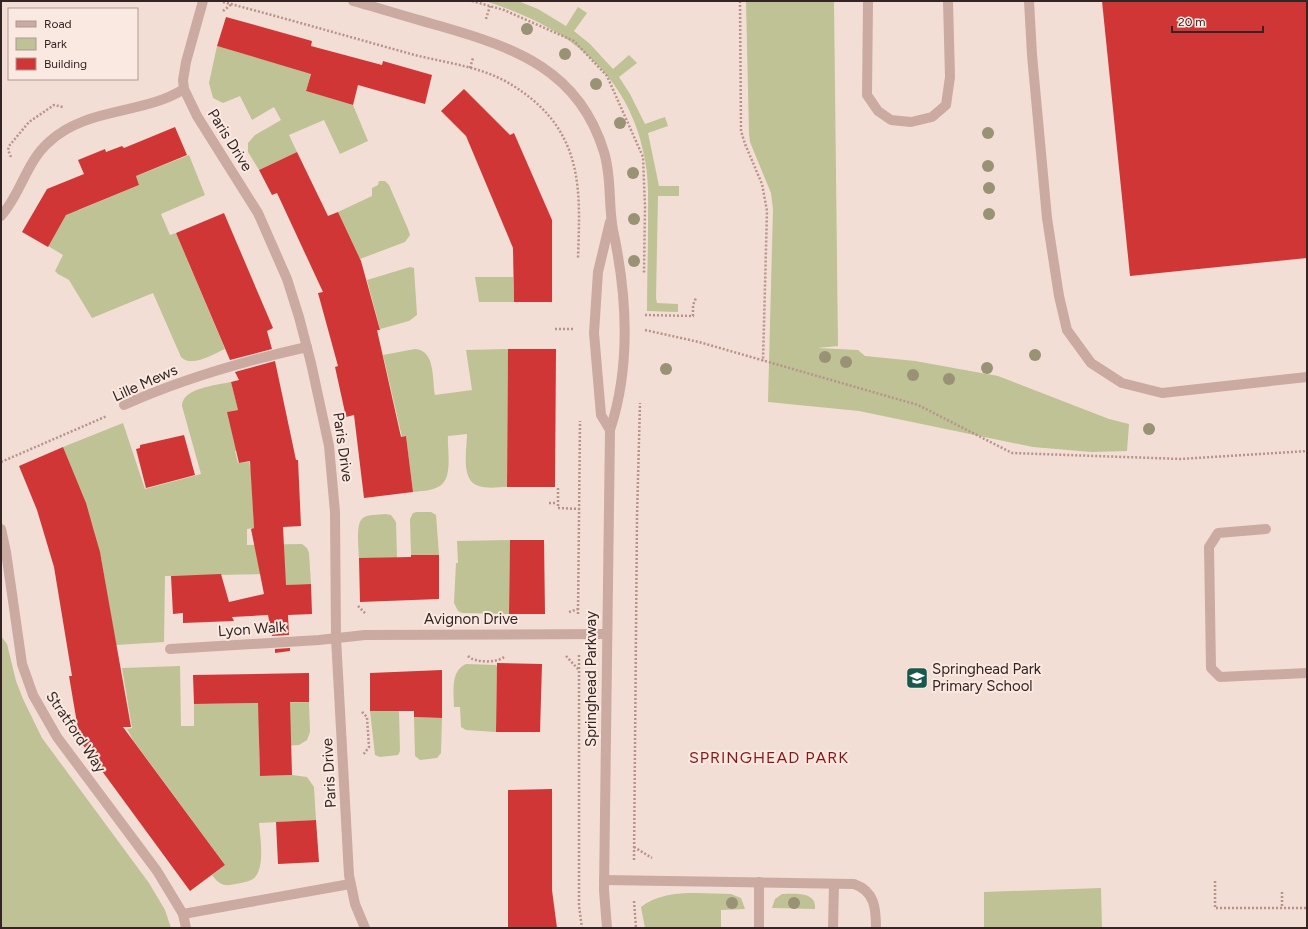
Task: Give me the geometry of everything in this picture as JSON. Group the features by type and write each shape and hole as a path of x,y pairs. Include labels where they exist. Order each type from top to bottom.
{"street":[{"name":"Paris Drive","path":"203,1 190,40 184,70 184,89 193,110 261,220 289,286 307,347 326,424 333,476 336,638 350,884 355,904 364,928"},
{"name":"Springhead Parkway","path":"353,1 492,42 526,57 550,72 564,85 579,102 592,122 600,140 608,171 611,218 619,259 624,336 622,375 618,402 610,430 606,634 604,880 607,928"},
{"path":"868,1 867,95 878,111 890,120 911,122 932,117 946,106 950,77 948,1"},
{"path":"1029,1 1032,55 1047,218 1059,296 1067,330 1091,363 1122,383 1162,393 1307,377"},
{"path":"1,216 14,199 39,153 52,139 64,130 96,117 171,96 184,89"},
{"name":"Springhead Parkway","path":"610,430 601,416 594,334 598,272 611,218"},
{"name":"Lille Mews","path":"124,405 172,386 237,364 307,347"},
{"name":"Stratford Way","path":"1,528 6,552 22,664 33,695 57,737 157,871 183,914 186,928"},
{"path":"1266,530 1218,532 1209,547 1211,668 1220,677 1307,673"},
{"name":"Avignon Drive","path":"336,638 365,634 606,634"},
{"name":"Lyon Walk","path":"170,649 336,638"},
{"path":"604,880 857,885 871,896 875,905 876,928"},
{"path":"759,882 759,928"},
{"path":"183,914 350,884"},
{"path":"833,928 834,884"}],"path":[{"path":"219,1 405,53 470,68 497,77 521,91 551,118 564,138 573,159 579,198 578,264"},
{"path":"740,1 741,131 762,184 767,211 762,361"},
{"path":"220,14 232,4"},
{"path":"643,315 693,316 693,305 696,298"},
{"path":"574,322 574,336"},
{"path":"555,329 574,329"},
{"path":"643,330 699,342 918,405 1012,453 1181,459 1307,450"},
{"name":"Lille Mews","path":"1,462 118,411 124,405"},
{"path":"580,416 578,609 579,906 582,928"},
{"path":"558,488 558,508 580,509"},
{"path":"550,503 557,503"},
{"path":"356,604 369,615"},
{"path":"563,614 578,609"},
{"path":"466,655 475,660 500,660 507,655"},
{"path":"564,655 572,660 579,670"},
{"path":"358,709 367,717 369,748 361,759"},
{"path":"1215,881 1215,908 1307,908"},
{"path":"1282,892 1282,908"}],"green space":[{"path":"485,1 518,1 538,9 566,26 578,7 587,13 574,31 590,44 613,69 629,55 637,63 619,77 630,94 645,124 665,117 668,126 648,133 659,186 679,186 679,196 658,196 656,298 657,303 678,304 678,312 647,311 647,176 645,160 637,129 625,102 609,78 589,57 567,39 542,24 514,11"},
{"path":"746,1 834,1 838,346 817,348 858,350 865,356 915,361 998,376 1109,419 1129,424 1127,451 1091,452 1033,447 859,411 768,402 773,209 771,193 750,142"},
{"path":"217,46 311,73 306,91 353,105 368,141 340,154 324,120 289,135 297,152 259,170 248,152 248,143 255,135 281,120 274,107 252,120 240,96 223,103 213,98 209,83"},
{"path":"189,155 205,195 161,214 170,235 176,233 225,349 197,361 186,360 181,357 153,293 92,318 69,280 55,271 63,255 48,246 70,208 79,210 139,185 136,176"},
{"path":"379,181 385,181 389,185 410,235 405,242 360,259 338,212 372,196 372,188 378,185"},
{"path":"410,267 414,268 417,315 409,321 380,329 367,280"},
{"path":"475,277 513,277 514,302 479,302"},
{"path":"415,349 422,351 430,360 435,395 472,390 466,350 508,349 507,487 482,487 473,483 469,478 466,464 467,434 448,436 449,464 446,478 443,483 438,487 426,491 413,492 406,436 402,437 383,355"},
{"path":"231,382 238,410 227,412 246,449 235,451 238,463 249,462 251,470 254,528 247,529 247,545 302,544 307,548 309,553 311,584 268,586 267,574 165,576 164,642 116,645 101,558 93,527 63,447 123,423 145,489 201,474 182,406 188,395 194,391 209,386"},
{"path":"431,512 436,515 439,555 411,555 410,519 413,513"},
{"path":"385,514 391,515 396,522 397,558 359,558 358,530 361,521 363,518 368,516"},
{"path":"510,540 509,614 462,613 458,611 454,603 456,563 458,563 457,541"},
{"path":"1,636 7,644 16,681 23,699 42,738 149,883 165,910 171,928 1,928"},
{"path":"466,664 496,665 497,667 496,732 466,730 461,727 460,707 454,707 454,682 457,672"},
{"path":"180,666 181,726 194,726 194,704 309,702 310,732 307,740 299,745 259,747 260,776 292,775 307,777 314,787 316,820 259,823 261,844 260,868 253,879 247,882 224,885 219,883 212,875 225,865 133,740 127,729 132,728 122,668"},
{"path":"370,711 399,711 400,751 398,755 380,757 375,755"},
{"path":"414,717 442,718 441,753 437,758 420,760 415,756"},
{"path":"1101,888 1102,928 984,928 984,892"},
{"path":"684,893 731,894 741,898 745,909 721,910 721,928 645,928 641,907 661,897"},
{"path":"782,894 809,896 815,903 815,909 772,908 775,899"}],"building":[{"path":"1102,1 1307,1 1307,258 1130,276"},
{"path":"226,17 312,41 311,46 382,65 383,61 432,75 425,104 358,85 353,105 306,91 311,74 217,46"},
{"path":"464,89 510,135 514,133 552,220 552,302 514,302 513,248 466,136 441,111"},
{"path":"175,127 187,155 136,176 139,185 66,215 48,247 22,232 47,189 84,174 78,160 105,149 106,152 122,146 124,148"},
{"path":"297,152 328,216 338,212 361,261 380,330 377,330 401,437 406,436 413,492 364,498 354,415 346,417 335,367 338,366 318,293 323,292 277,193 272,195 259,170"},
{"path":"224,213 273,328 267,331 272,349 230,360 176,233"},
{"path":"508,349 556,349 555,487 507,487"},
{"path":"275,361 296,460 298,460 301,526 283,527 286,585 311,584 312,614 288,615 289,635 272,636 268,615 232,617 234,621 183,623 183,613 173,614 171,576 221,574 229,602 264,594 251,529 254,528 250,461 239,463 227,412 238,410 231,382 239,380 235,372"},
{"path":"184,435 195,475 146,488 136,449 140,448 140,445"},
{"path":"63,447 86,503 100,552 131,727 123,727 225,865 190,891 80,741 69,676 72,676 54,567 37,510 19,466"},
{"path":"510,540 544,540 545,614 509,614"},
{"path":"411,555 439,555 439,599 360,602 359,558 411,557"},
{"path":"290,648 290,651 275,653 275,649"},
{"path":"497,663 542,664 540,732 496,732"},
{"path":"442,670 442,718 414,717 414,711 370,711 370,673"},
{"path":"309,673 309,702 290,702 292,775 260,776 258,703 194,704 193,675"},
{"path":"552,789 552,890 557,928 508,928 508,790"},
{"path":"316,820 319,862 278,864 276,822"}],"place":[{"name":"Springhead Park Primary School","path":"917,678"}],"district":[{"name":"SPRINGHEAD PARK","path":"769,757"}]}
